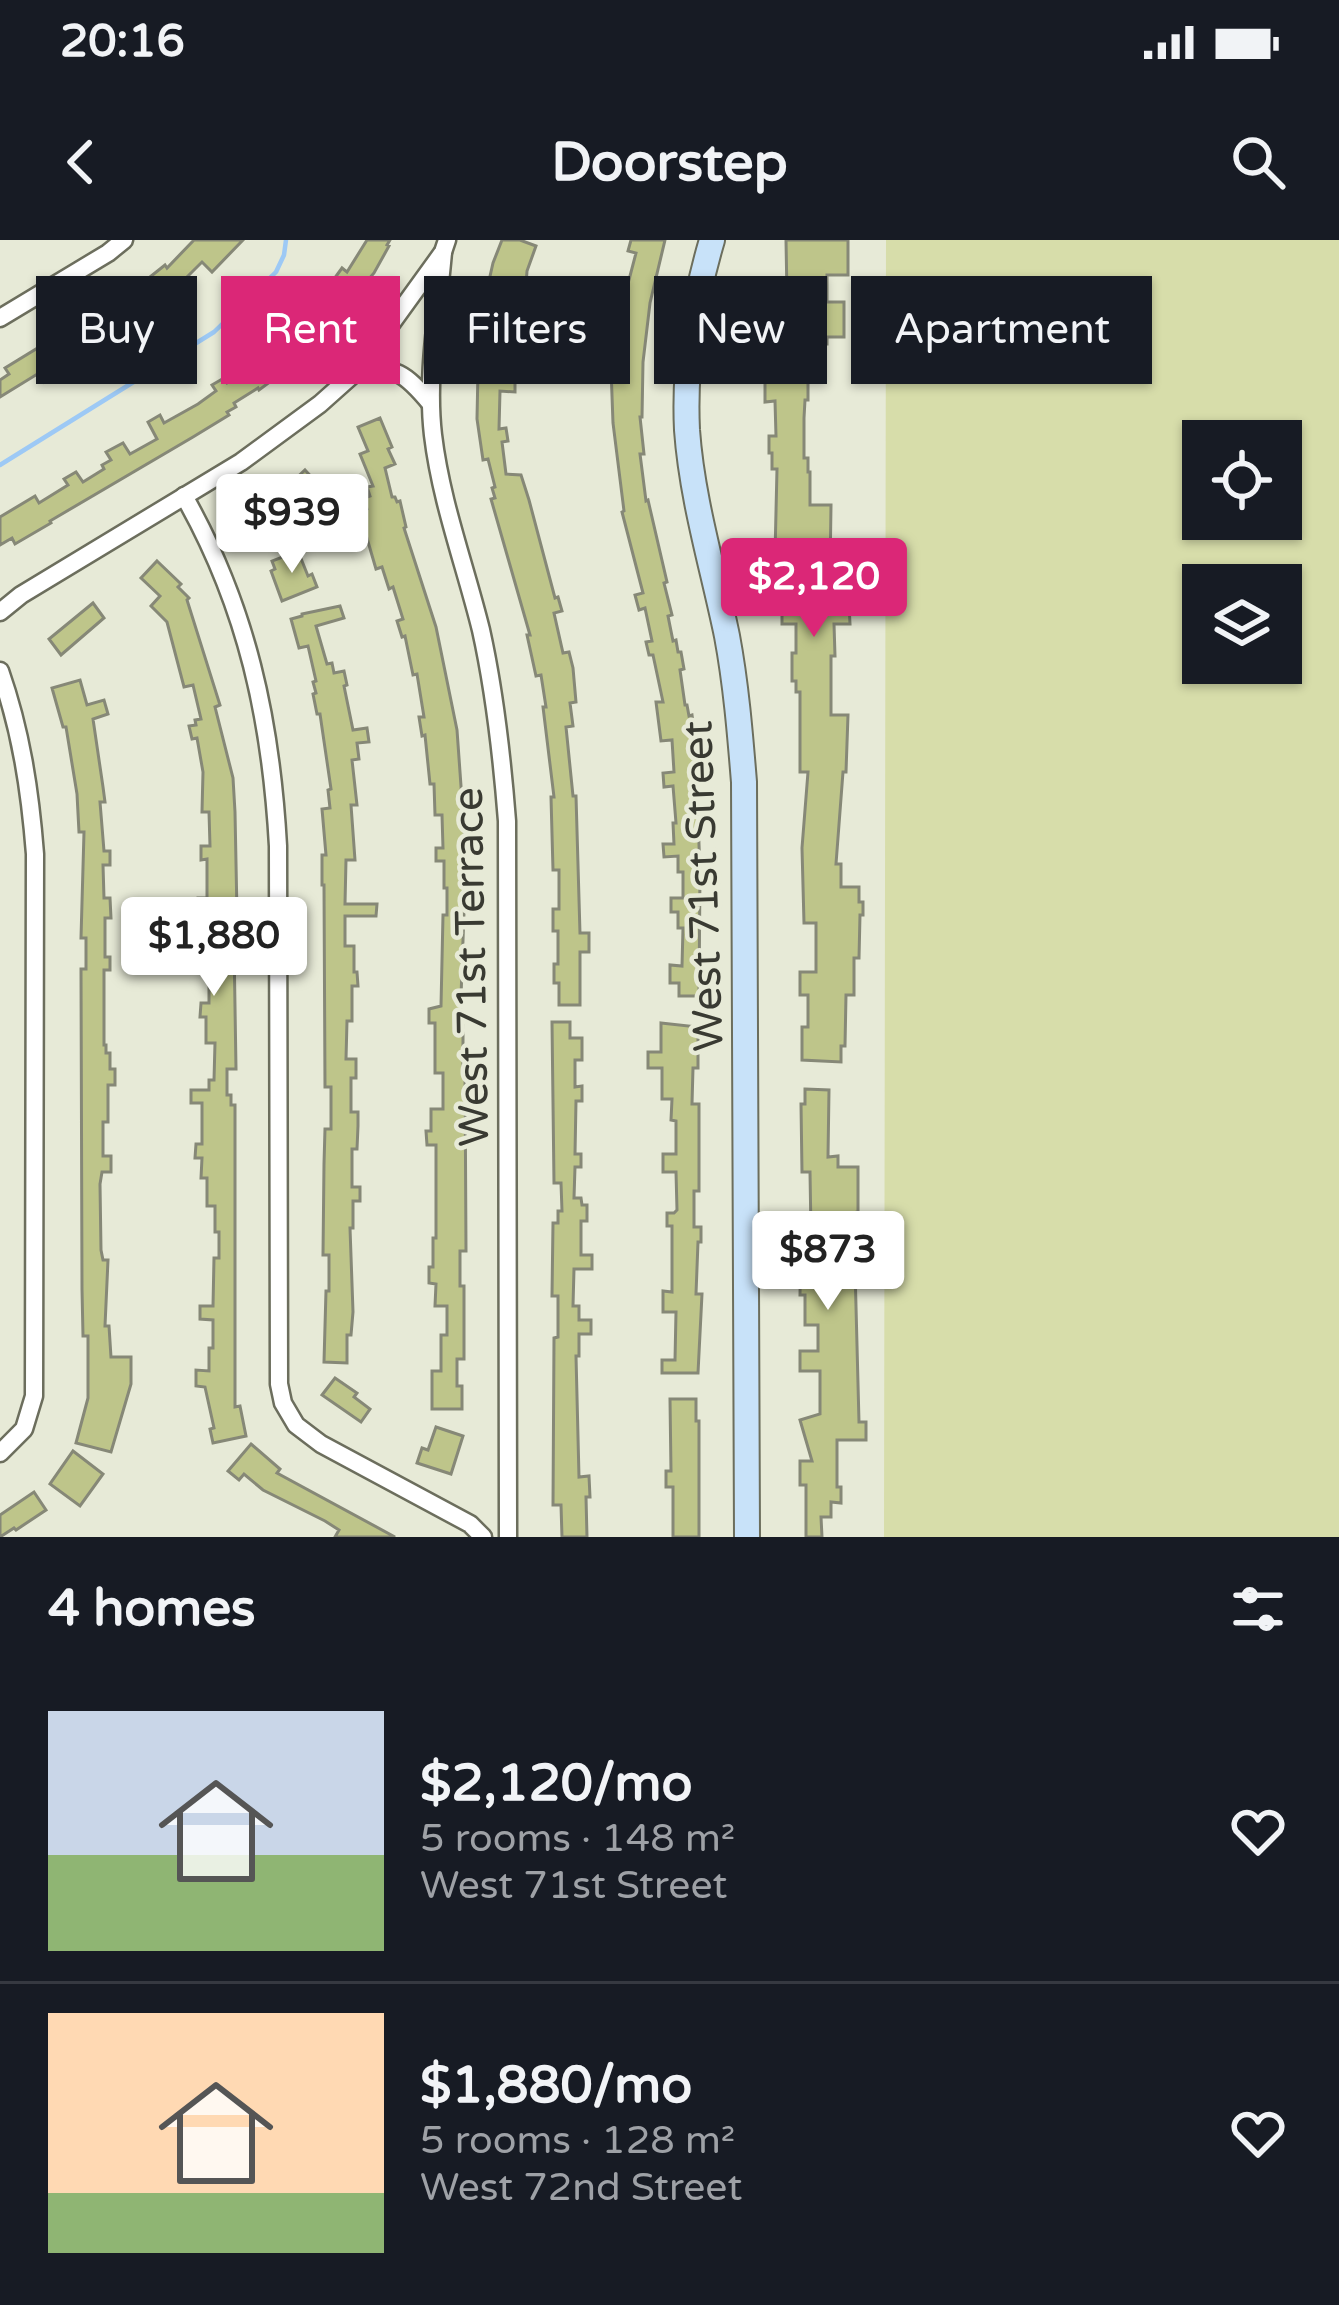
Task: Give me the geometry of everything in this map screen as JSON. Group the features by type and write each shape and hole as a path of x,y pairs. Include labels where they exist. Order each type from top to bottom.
{"street":[{"path":"0,318 124,240"},
{"name":"West 71st Street","path":"712,240 690,344 687,417 695,496 728,642 744,782 747,1537"},
{"path":"400,310 445,246"},
{"name":"West 71st Terrace","path":"445,246 430,403 448,518 493,689 505,798 509,1350 487,1520 508,1537"},
{"path":"400,375 410,379 430,403"},
{"path":"0,612 268,445 341,384"},
{"path":"184,496 239,619 256,674 275,790 279,1384 283,1403 296,1426 321,1444 487,1520"},
{"path":"0,671 23,748 34,854 34,1396 24,1429 0,1453"}],"green space":[{"path":"886,240 1339,240 1339,1537 884,1537 886,384 1152,384 1152,276 886,276"}],"building":[{"path":"194,240 243,240 212,272 202,262 188,276 151,276 167,268"},
{"path":"367,240 390,240 371,276 336,276 342,268 347,272"},
{"path":"502,240 536,246 527,276 490,276"},
{"path":"631,240 665,240 654,276 643,362 644,454 640,454 646,501 667,582 673,641 681,652 685,705 692,715 695,737 699,996 679,996 679,983 670,983 670,965 682,966 683,928 678,928 678,912 671,912 671,898 683,898 683,872 678,872 678,856 664,857 663,844 674,844 676,823 673,786 664,787 663,773 674,772 672,740 661,741 656,702 663,702 646,642 652,641 645,608 639,610 635,595 643,593 622,512 613,423 612,384 630,384 630,276 636,253 628,251"},
{"path":"786,240 848,240 848,275 787,276"},
{"path":"827,302 844,302 844,337 827,337"},
{"path":"36,349 36,375 0,397 0,380 9,374 5,368"},
{"path":"221,380 221,384 267,384 234,403 229,415 51,523 15,544 12,538 0,545 0,517 35,496 39,503 68,485 64,479 76,472 83,482 111,460 106,452 123,443 130,454 157,439 148,422 160,415 164,423 198,404 216,391 212,385"},
{"path":"478,384 515,384 515,392 500,391 499,429 506,428 508,441 502,442 506,474 521,475 562,611 554,613 563,653 569,652 573,668 576,702 570,703 573,726 566,727 576,796 580,933 589,933 589,952 580,952 580,1005 559,1005 559,983 554,983 558,931 553,931 553,909 559,909 559,870 553,870 554,797 546,707 491,499 495,487 488,459 483,460"},
{"path":"765,384 808,384 804,458 808,458 810,472 810,505 831,505 830,573 835,573 835,605 849,604 850,624 834,624 835,656 831,656 831,715 848,715 836,864 841,864 841,887 859,887 863,915 859,958 854,958 854,995 846,995 841,1062 802,1060 808,995 800,995 800,972 816,972 816,923 804,923 802,848 808,772 800,772 800,692 792,681 796,624 782,624 782,602 801,601 800,555 775,555 777,469 772,469 769,436 776,436 775,401 765,402"},
{"path":"380,418 395,464 385,468 392,497 400,501 436,627 457,730 466,856 460,1025 465,1067 466,1251 460,1251 464,1359 457,1359 462,1409 432,1409 432,1371 441,1371 447,1306 435,1306 436,1284 429,1283 436,1238 436,1145 427,1145 426,1131 431,1131 431,1109 443,1109 443,1073 435,1073 435,1023 429,1023 429,1009 441,1006 447,888 444,861 436,861 436,848 443,848 442,815 435,815 417,674 413,675 397,621 403,619 393,587 389,589 382,567 376,569 359,511 367,509 364,498 370,496 367,487 373,486 360,454 368,451 358,427"},
{"path":"305,470 318,484 293,508 304,519 292,530 284,522 279,527 263,510"},
{"path":"298,551 317,587 282,601 272,561"},
{"path":"157,561 189,598 220,705 215,707 233,778 237,914 231,914 231,944 236,1069 227,1069 227,1095 235,1105 235,1407 240,1406 246,1436 213,1443 205,1387 196,1386 196,1370 209,1371 209,1348 213,1348 213,1320 200,1319 200,1306 213,1306 219,1232 215,1232 215,1206 207,1206 202,1158 195,1158 196,1144 202,1144 202,1103 191,1103 191,1090 209,1090 209,1080 214,1080 215,1043 206,1043 206,1017 200,1017 201,1003 209,1003 209,941 202,941 202,914 198,914 198,898 207,898 207,859 201,860 201,846 210,846 209,812 202,812 203,772 197,738 192,739 189,726 201,719 193,685 184,687 167,622 151,606 160,596 141,578"},
{"path":"93,603 104,618 61,655 49,639"},
{"path":"340,606 344,618 316,626 327,664 332,663 334,673 344,671 353,730 367,728 369,742 357,743 359,759 352,760 357,805 351,805 355,860 346,860 345,904 377,904 376,916 345,916 345,946 354,946 358,986 352,986 346,1059 356,1059 356,1078 351,1078 351,1112 358,1112 352,1187 360,1187 350,1228 353,1312 347,1363 324,1362 329,1255 323,1255 324,1164 325,1129 331,1129 331,1087 325,1087 322,809 330,808 331,789 308,646 299,648 291,619"},
{"path":"80,680 87,705 104,700 108,714 93,719 105,802 100,802 104,851 110,851 110,865 103,865 104,898 110,898 111,918 105,918 105,957 110,957 110,970 104,970 104,1045 110,1053 110,1069 115,1069 115,1085 108,1085 108,1122 103,1122 103,1156 111,1156 111,1172 102,1172 100,1184 101,1250 103,1260 108,1260 105,1326 109,1326 111,1357 131,1357 131,1384 111,1452 76,1443 88,1398 82,1289 84,832 79,832 66,727 52,688"},
{"path":"552,1022 570,1022 570,1038 582,1038 582,1060 575,1060 575,1087 582,1086 582,1101 576,1101 575,1154 581,1154 581,1167 575,1167 574,1198 587,1205 587,1221 581,1221 581,1255 592,1255 592,1269 574,1269 573,1306 579,1306 579,1320 591,1320 591,1334 579,1334 576,1356 579,1477 589,1476 587,1537 562,1537 561,1505 553,1505 558,1296 552,1296 553,1223 558,1223 558,1211 562,1211 561,1183 554,1183"},
{"path":"661,1023 698,1027 692,1104 699,1104 699,1191 694,1191 694,1227 701,1227 696,1294 702,1294 698,1373 662,1373 662,1360 675,1360 676,1312 663,1312 663,1291 672,1292 672,1226 667,1226 667,1213 677,1210 676,1172 663,1172 663,1154 676,1154 672,1099 662,1099 662,1068 648,1068 648,1052 661,1052"},
{"path":"805,1089 829,1090 828,1157 838,1156 838,1167 858,1167 858,1212 831,1216 831,1242 850,1242 851,1268 855,1268 859,1422 866,1422 866,1440 837,1440 841,1503 831,1502 831,1517 821,1517 822,1537 806,1537 806,1485 800,1485 800,1461 812,1461 800,1420 820,1414 820,1371 800,1371 800,1351 818,1351 818,1325 805,1325 805,1295 800,1295 801,1232 811,1232 810,1172 802,1172"},
{"path":"335,1378 370,1409 361,1422 322,1395"},
{"path":"670,1399 696,1399 699,1537 673,1537 673,1487 666,1487 666,1471 671,1471"},
{"path":"436,1427 463,1436 451,1474 417,1463 422,1448 428,1450"},
{"path":"251,1444 280,1469 277,1473 395,1537 335,1537 339,1530 325,1521 263,1490 244,1474 239,1480 228,1471"},
{"path":"73,1451 103,1474 80,1506 50,1484"},
{"path":"34,1492 46,1510 0,1537 0,1515"}],"waterway":[{"path":"0,465 214,332 276,272 286,240"}]}
